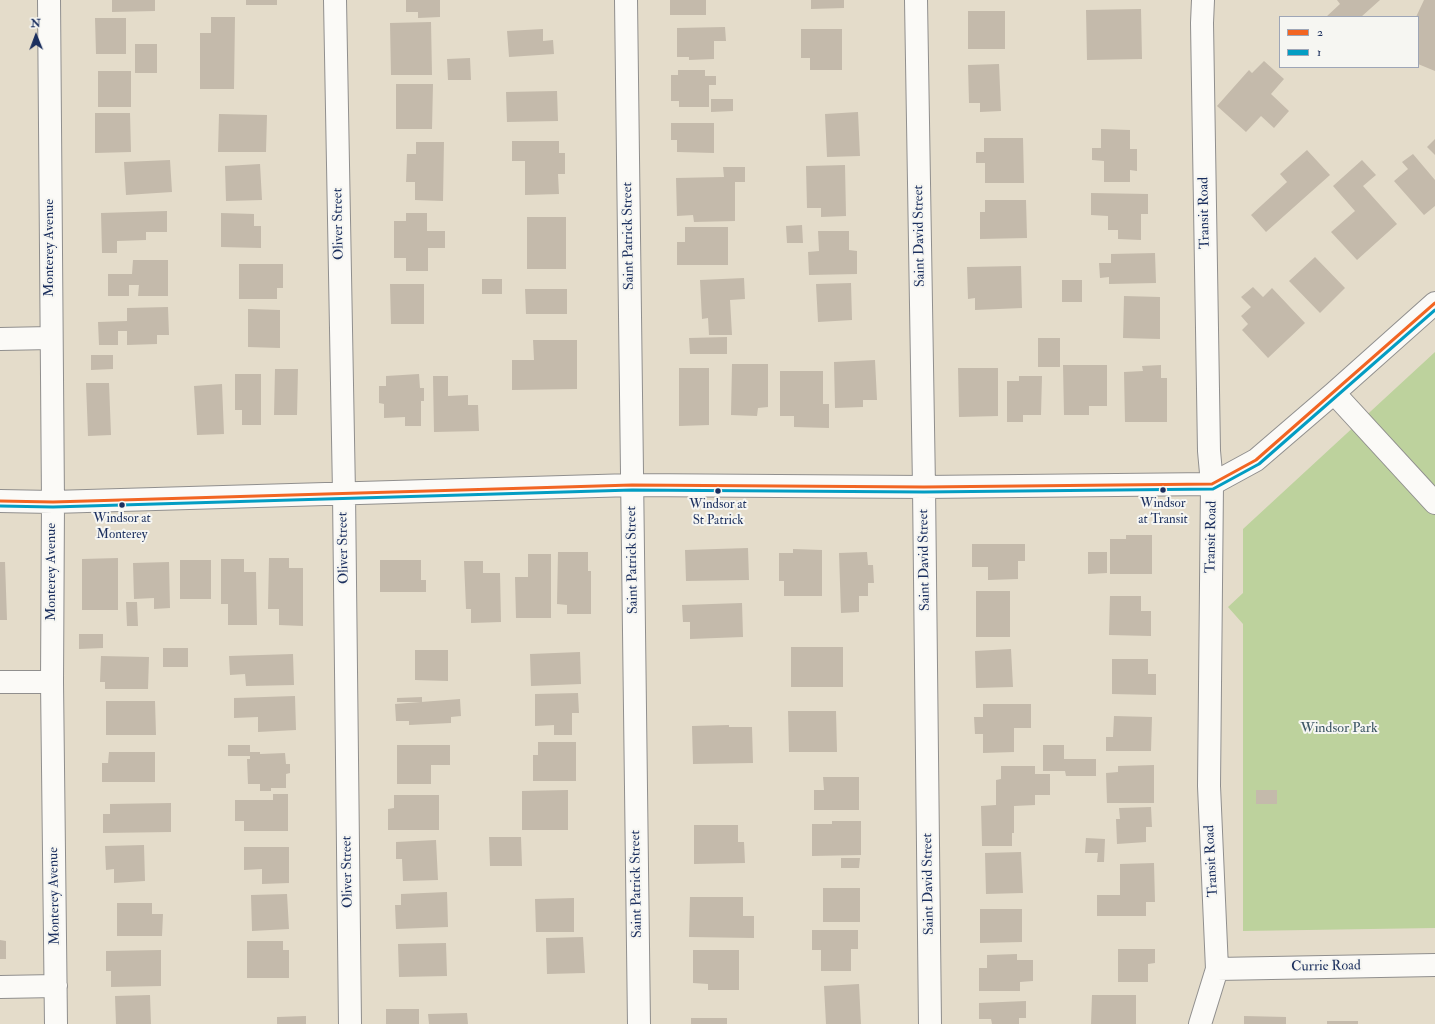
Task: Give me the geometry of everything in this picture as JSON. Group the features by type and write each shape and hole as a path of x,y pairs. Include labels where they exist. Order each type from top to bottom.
{"street":[{"name":"Monterey Avenue","path":"49,0 53,502 52,682 56,1024"},
{"name":"Oliver Street","path":"335,0 344,493 350,1024"},
{"name":"Saint Patrick Street","path":"626,0 639,1024"},
{"name":"Saint David Street","path":"916,0 924,487 930,1024"},
{"name":"Transit Road","path":"1200,1024 1217,969 1209,786 1212,484 1208,435 1202,23 1203,0"},
{"path":"0,501 53,502 632,485 924,487 1212,484 1256,460 1334,393 1435,302"},
{"path":"0,339 51,338"},
{"path":"1334,393 1435,503"},
{"path":"0,682 52,682"},
{"name":"Currie Road","path":"1217,969 1435,965"},
{"path":"0,987 56,986"}],"green space":[{"name":"Windsor Park","path":"1435,352 1435,928 1243,931 1243,624 1228,607 1243,593 1243,529"}],"building":[{"path":"112,0 155,0 155,11 112,12"},
{"path":"246,0 277,0 277,5 246,5"},
{"path":"406,0 440,0 440,17 418,18 418,12 406,12"},
{"path":"670,0 706,0 706,15 670,15"},
{"path":"811,0 844,0 844,8 811,9"},
{"path":"1337,0 1380,0 1362,16 1327,16 1340,4"},
{"path":"1424,0 1435,0 1435,71 1419,64 1419,16 1416,16"},
{"path":"1141,9 1142,59 1087,60 1086,10"},
{"path":"968,11 1005,11 1005,49 968,49"},
{"path":"211,17 235,17 234,89 200,89 200,33 211,33"},
{"path":"95,18 126,18 126,54 96,54"},
{"path":"431,22 432,75 391,75 390,23"},
{"path":"725,27 726,41 714,41 714,59 689,60 689,57 677,57 677,28"},
{"path":"543,29 543,41 553,40 554,54 509,57 507,31"},
{"path":"801,29 842,29 842,70 810,70 810,58 801,58"},
{"path":"135,44 157,44 157,73 135,73"},
{"path":"470,58 471,80 448,80 447,59"},
{"path":"1264,61 1284,79 1271,94 1289,111 1274,128 1261,116 1246,132 1217,106 1249,70 1252,73"},
{"path":"999,64 1001,111 980,112 980,103 969,103 968,65"},
{"path":"678,70 705,70 705,76 716,76 716,85 709,85 709,107 679,107 679,101 671,101 671,75 678,75"},
{"path":"98,71 131,71 131,107 98,107"},
{"path":"396,84 433,84 432,129 396,129"},
{"path":"557,91 558,121 507,122 506,92"},
{"path":"711,99 733,99 733,111 711,112"},
{"path":"858,112 860,156 827,157 825,114"},
{"path":"95,113 130,113 131,152 95,153"},
{"path":"219,114 267,115 266,152 218,152"},
{"path":"671,123 714,123 714,153 677,152 677,140 671,140"},
{"path":"1101,129 1130,130 1130,149 1137,149 1137,171 1130,170 1130,182 1104,182 1104,161 1092,160 1092,148 1101,148"},
{"path":"984,138 1023,138 1024,183 985,183 985,163 976,163 976,152 984,152"},
{"path":"1435,139 1435,155 1427,147"},
{"path":"512,141 559,141 559,153 565,153 565,174 558,174 559,194 525,195 525,161 512,161"},
{"path":"416,142 444,142 443,201 415,200 415,182 406,182 407,154 416,154"},
{"path":"1307,150 1330,175 1266,232 1251,215 1287,182 1280,174"},
{"path":"1413,154 1435,180 1435,206 1424,215 1394,181 1408,169 1402,162"},
{"path":"170,160 172,192 126,195 124,162"},
{"path":"1362,160 1376,175 1363,186 1397,224 1357,260 1331,232 1355,211 1333,186"},
{"path":"260,164 262,200 226,201 225,166"},
{"path":"845,165 846,216 821,217 821,208 807,208 806,166"},
{"path":"723,167 745,167 745,182 735,182 735,221 694,222 693,215 677,216 676,178 724,177"},
{"path":"1091,193 1148,194 1148,214 1141,214 1141,240 1118,239 1118,230 1108,230 1108,216 1091,215"},
{"path":"985,200 1026,200 1027,238 980,239 980,212 985,212"},
{"path":"167,211 167,232 146,232 146,240 117,241 117,253 102,253 101,213"},
{"path":"221,213 254,214 254,226 261,226 261,248 221,247"},
{"path":"406,213 427,213 427,231 445,231 445,248 428,248 428,271 406,271 406,258 394,258 394,221 406,221"},
{"path":"527,217 566,217 566,269 527,269"},
{"path":"802,225 803,243 787,243 786,226"},
{"path":"685,227 728,227 728,265 677,265 677,242 685,242"},
{"path":"818,231 849,231 849,250 857,251 857,274 809,275 808,252 819,251"},
{"path":"1155,253 1156,283 1109,284 1109,277 1100,278 1099,263 1111,263 1111,254"},
{"path":"1315,257 1345,288 1320,313 1289,281"},
{"path":"133,260 168,260 168,296 138,296 139,285 129,285 129,296 108,296 108,274 132,274"},
{"path":"239,264 283,264 283,288 277,288 277,299 239,299"},
{"path":"1021,266 1022,308 975,310 975,298 968,299 967,267"},
{"path":"744,278 745,299 730,300 732,335 709,335 708,318 702,319 700,280"},
{"path":"482,279 502,279 502,294 482,294"},
{"path":"1062,280 1082,280 1082,302 1062,302"},
{"path":"851,283 852,320 818,322 816,284"},
{"path":"390,284 424,284 424,324 391,324"},
{"path":"1253,287 1263,297 1272,288 1305,323 1268,358 1242,330 1248,324 1241,316 1251,307 1241,297"},
{"path":"525,289 567,289 567,314 526,314"},
{"path":"1124,296 1160,297 1160,339 1123,338"},
{"path":"168,307 169,335 157,335 157,344 127,345 127,331 118,331 118,345 99,345 98,322 127,321 127,308"},
{"path":"248,309 280,310 280,348 248,347"},
{"path":"727,337 727,354 690,354 689,338"},
{"path":"1038,338 1060,338 1060,367 1038,367"},
{"path":"533,340 577,340 577,389 512,390 512,360 534,360"},
{"path":"91,355 113,355 113,369 91,370"},
{"path":"875,360 877,400 863,400 863,407 835,408 834,362"},
{"path":"732,364 768,364 768,407 758,408 757,416 731,415"},
{"path":"1063,365 1107,365 1107,406 1089,406 1089,415 1064,415"},
{"path":"1161,365 1161,378 1167,378 1167,422 1125,422 1124,372 1143,371 1142,366"},
{"path":"679,368 709,368 709,425 679,426"},
{"path":"958,368 998,368 998,416 959,417"},
{"path":"275,369 298,369 297,415 274,415"},
{"path":"780,371 823,371 823,404 829,404 829,428 794,427 794,416 780,416"},
{"path":"235,374 261,374 261,425 242,425 242,410 235,410"},
{"path":"419,374 420,388 424,388 424,401 421,401 421,426 405,426 405,417 384,418 384,404 379,403 379,386 386,386 386,376"},
{"path":"433,376 448,376 448,396 468,395 468,405 478,405 479,431 434,432"},
{"path":"1019,376 1042,376 1041,415 1023,415 1023,422 1007,422 1007,381 1019,381"},
{"path":"86,383 109,383 111,435 88,436"},
{"path":"222,384 224,434 197,435 194,386"},
{"path":"1126,535 1152,535 1152,574 1110,574 1110,539 1126,539"},
{"path":"972,544 1025,544 1025,561 1018,561 1018,579 988,580 988,567 972,567"},
{"path":"748,548 749,580 686,581 685,550"},
{"path":"793,549 822,550 822,596 784,596 784,581 779,581 779,553 793,553"},
{"path":"558,552 588,552 588,571 591,571 591,614 567,614 567,605 557,604"},
{"path":"867,552 868,565 873,565 874,583 868,583 868,596 859,596 859,612 841,613 839,553"},
{"path":"1088,552 1107,552 1107,573 1088,574"},
{"path":"528,554 551,554 551,618 516,618 515,577 528,577"},
{"path":"118,558 118,610 82,610 82,559"},
{"path":"269,558 289,558 289,568 303,568 303,626 279,625 279,609 268,609"},
{"path":"221,559 244,559 244,572 256,572 257,625 228,625 228,604 221,604"},
{"path":"180,560 211,560 211,599 180,599"},
{"path":"380,560 421,560 421,580 426,580 426,592 380,592"},
{"path":"464,561 483,561 483,573 500,573 501,622 471,623 471,609 466,609"},
{"path":"0,562 5,562 7,620 0,620"},
{"path":"169,562 170,608 154,609 154,598 134,599 133,563"},
{"path":"976,591 1010,591 1010,637 976,637"},
{"path":"1110,596 1141,596 1141,611 1151,611 1151,636 1109,635"},
{"path":"126,602 137,602 138,626 127,626"},
{"path":"742,603 743,637 690,639 690,622 683,622 682,605"},
{"path":"79,634 103,634 103,648 79,649"},
{"path":"791,647 843,647 843,687 791,687"},
{"path":"163,648 188,648 188,667 163,667"},
{"path":"1011,649 1013,687 976,688 975,651"},
{"path":"415,650 448,650 448,681 415,680"},
{"path":"580,652 581,684 531,686 530,654"},
{"path":"293,654 294,685 246,686 245,674 230,675 229,656"},
{"path":"101,656 149,657 148,689 105,689 105,682 100,682"},
{"path":"1112,659 1148,659 1148,674 1156,674 1156,695 1112,694"},
{"path":"578,693 579,713 572,713 572,735 554,735 554,725 535,726 535,694"},
{"path":"295,696 296,730 258,732 258,717 234,718 234,698"},
{"path":"422,697 422,702 397,702 397,698"},
{"path":"460,699 461,716 451,717 451,723 409,725 409,721 396,721 395,704"},
{"path":"106,701 155,701 156,735 106,735"},
{"path":"983,704 1031,704 1031,728 1014,728 1014,752 983,753 983,734 975,734 974,717 983,717"},
{"path":"788,711 836,711 837,752 789,752"},
{"path":"1114,716 1152,717 1151,751 1106,751 1106,737 1113,737"},
{"path":"729,725 729,727 752,727 753,763 693,764 692,726"},
{"path":"538,742 576,742 576,781 533,781 533,755 538,755"},
{"path":"228,745 250,745 250,752 260,752 260,754 285,753 286,764 290,764 290,773 286,774 286,788 271,788 271,791 260,791 260,784 248,784 247,759 250,759 250,756 228,756"},
{"path":"397,745 450,745 450,765 431,765 431,784 397,784"},
{"path":"1043,745 1064,745 1064,759 1096,759 1096,776 1066,776 1065,771 1043,771"},
{"path":"109,752 155,752 155,782 102,782 102,763 108,763"},
{"path":"1154,765 1154,803 1107,803 1106,773 1118,772 1118,766"},
{"path":"1001,766 1035,766 1035,774 1050,774 1050,795 1035,795 1035,805 1014,806 1014,833 1012,833 1012,846 982,846 981,806 996,805 996,780 1001,779"},
{"path":"823,777 859,777 859,810 814,810 814,790 824,790"},
{"path":"568,790 568,830 522,830 522,791"},
{"path":"1256,790 1277,790 1277,804 1256,804"},
{"path":"273,794 288,794 288,831 244,831 244,821 235,821 235,800 273,800"},
{"path":"394,795 439,795 439,830 388,830 388,809 394,808"},
{"path":"171,803 171,832 103,833 103,814 110,814 110,804"},
{"path":"1151,807 1152,827 1146,827 1146,842 1117,844 1116,819 1120,819 1119,808"},
{"path":"832,821 861,821 861,855 812,856 812,824 832,824"},
{"path":"694,825 738,825 738,842 744,842 745,863 694,864"},
{"path":"489,837 521,837 522,866 490,866"},
{"path":"1086,838 1105,839 1104,862 1097,862 1098,853 1085,853"},
{"path":"436,840 438,880 403,881 402,859 396,859 396,842"},
{"path":"144,845 145,881 114,883 114,869 106,870 105,846"},
{"path":"244,847 289,847 289,883 262,884 262,869 244,870"},
{"path":"1021,852 1023,893 986,894 985,853"},
{"path":"841,858 860,858 859,868 841,868"},
{"path":"1154,863 1155,902 1146,902 1146,916 1097,916 1097,895 1120,895 1120,864"},
{"path":"823,888 860,888 860,922 823,922"},
{"path":"447,892 448,927 396,929 395,905 401,905 401,894"},
{"path":"287,894 289,929 252,931 251,895"},
{"path":"690,897 743,897 743,916 754,916 754,938 689,937"},
{"path":"574,898 574,932 536,932 535,899"},
{"path":"117,903 152,903 152,914 163,914 162,936 117,936"},
{"path":"980,909 1022,909 1022,942 980,943"},
{"path":"812,930 858,930 858,949 851,949 851,971 821,971 821,950 812,950"},
{"path":"583,937 585,973 547,974 546,938"},
{"path":"0,940 6,941 6,959 0,959"},
{"path":"247,941 283,941 283,950 289,950 289,978 247,978"},
{"path":"446,943 447,976 399,977 398,944"},
{"path":"1118,949 1155,949 1155,963 1148,964 1148,982 1118,982"},
{"path":"161,950 161,986 111,987 111,971 106,971 106,951"},
{"path":"693,950 739,950 739,990 708,990 708,984 693,983"},
{"path":"1017,954 1017,960 1033,960 1033,981 1020,982 1020,991 979,991 979,968 987,968 987,955"},
{"path":"859,984 861,1024 826,1024 824,986"},
{"path":"150,995 151,1024 116,1024 115,996"},
{"path":"1092,995 1136,995 1136,1024 1091,1024"},
{"path":"1026,1001 1026,1018 1019,1018 1019,1024 992,1024 991,1019 979,1019 979,1003"},
{"path":"386,1009 419,1009 419,1024 386,1024"},
{"path":"467,1013 468,1024 429,1024 428,1014"},
{"path":"306,1016 306,1024 277,1024 277,1017"},
{"path":"1244,1016 1286,1017 1286,1024 1244,1024"},
{"path":"691,1018 727,1018 727,1024 691,1024"},
{"path":"1327,1021 1358,1021 1358,1024 1327,1024"}],"transit line":[{"name":"2","path":"0,501 53,502 632,485 924,487 1212,484 1256,460 1435,303"},
{"name":"1","path":"0,506 53,507 632,490 924,492 1213,489 1259,464 1435,310"}],"place":[{"name":"Windsor at Transit","path":"1163,490"},
{"name":"Windsor at St Patrick","path":"718,491"},
{"name":"Windsor at Monterey","path":"122,505"}]}
